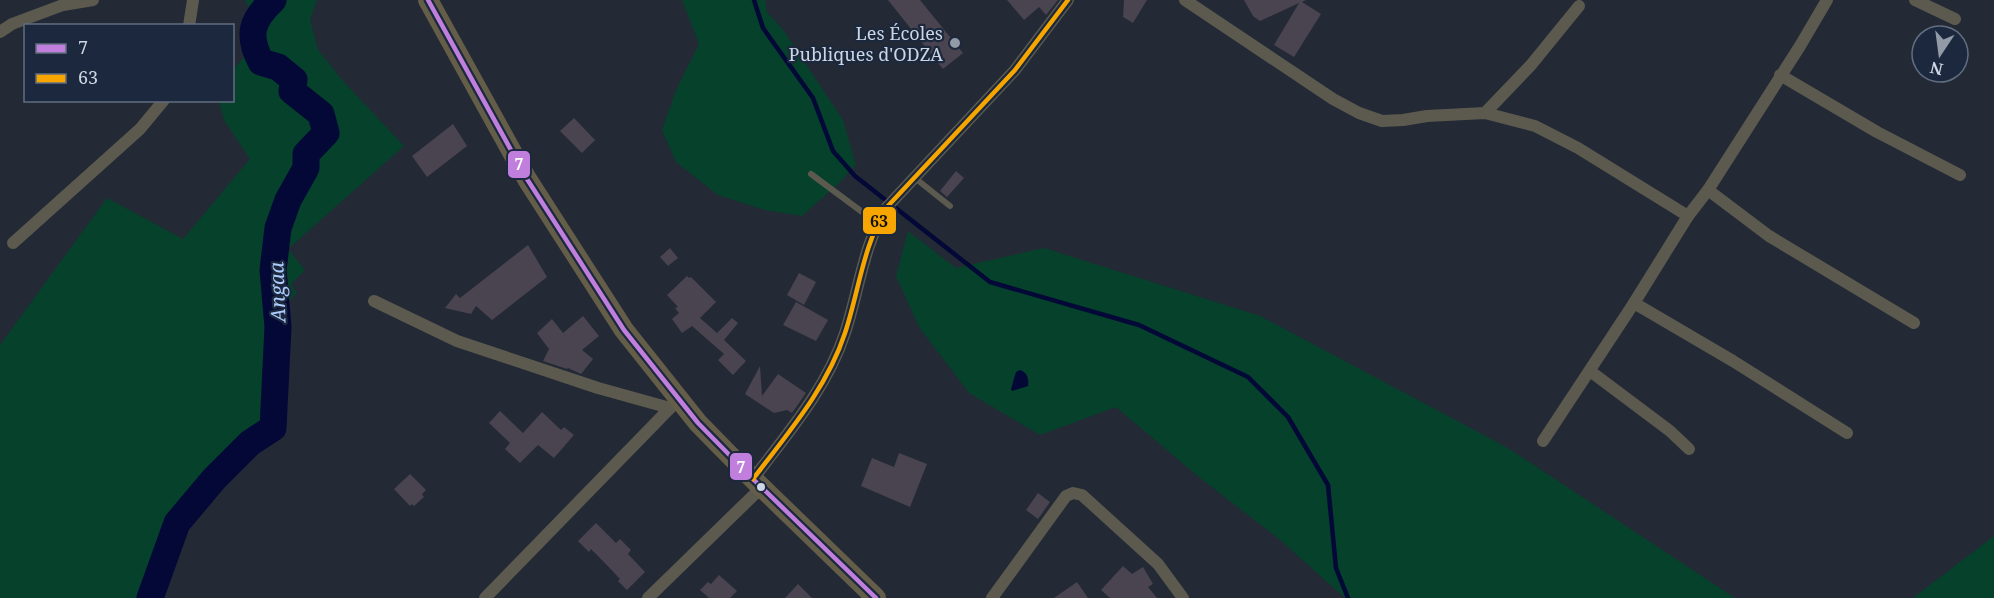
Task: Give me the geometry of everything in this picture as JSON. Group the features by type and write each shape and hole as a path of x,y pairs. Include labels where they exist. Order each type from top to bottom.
{"highway":[{"path":"428,0 527,179 624,330 675,404 698,423 876,598"}],"street":[{"path":"0,32 12,24 63,5 89,0"},
{"path":"189,24 193,0"},
{"path":"648,598 757,483 813,399 832,367 845,333 877,223 887,207 1015,70 1068,0"},
{"path":"1185,0 1333,99 1359,113 1382,121 1485,113 1535,126 1578,148 1688,216"},
{"path":"1543,441 1688,216 1708,190 1827,0"},
{"path":"1915,0 1955,19"},
{"path":"1485,113 1531,65 1579,6"},
{"path":"1780,75 1877,132 1960,175"},
{"path":"14,243 140,129 162,102"},
{"path":"1708,190 1769,236 1914,323"},
{"path":"374,301 457,341 587,384 675,404"},
{"path":"1634,303 1733,361 1847,433"},
{"path":"1590,371 1670,431 1689,449"},
{"path":"485,598 675,404"},
{"path":"992,598 1066,496 1073,493 1082,495 1158,564 1183,598"}],"lane":[{"path":"811,174 877,223"},
{"path":"914,177 950,206"}],"green space":[{"path":"245,0 317,0 310,20 318,50 343,81 404,146 288,249 305,270 291,284 297,293 282,308 278,327 273,428 249,443 214,479 177,523 150,598 0,598 0,345 107,198 183,239 250,159 224,120 219,102 234,102 234,69 253,46 254,21"},
{"path":"682,0 765,0 767,12 784,31 843,120 856,165 802,216 765,210 718,195 676,162 662,130 676,90 699,44"},
{"path":"908,231 956,268 1044,248 1260,316 1508,448 1735,598 1345,598 1279,539 1200,478 1116,407 1040,435 969,393 919,327 896,276"},
{"path":"1994,536 1994,598 1913,598"}],"shaded area":[{"path":"1020,370 1027,376 1028,386 1012,391 1016,372"}],"building":[{"path":"888,0 920,0 963,53 943,69"},
{"path":"1007,0 1058,0 1046,15 1039,7 1024,20"},
{"path":"1124,0 1147,0 1133,23 1123,17"},
{"path":"1244,0 1306,0 1302,2 1321,14 1294,57 1274,45 1299,3 1260,21 1253,16"},
{"path":"574,118 595,140 582,153 560,131"},
{"path":"453,124 467,146 427,177 412,156"},
{"path":"956,171 964,178 947,197 940,191"},
{"path":"528,245 547,277 492,320 476,306 471,314 445,308 456,294 460,298"},
{"path":"670,248 678,258 668,266 660,257"},
{"path":"799,273 816,282 804,305 787,295"},
{"path":"687,276 691,277 716,302 700,318 717,333 732,318 738,323 724,340 746,361 733,375 718,360 724,354 692,326 682,333 672,319 679,313 675,308 678,307 667,295"},
{"path":"796,302 828,320 816,341 783,325"},
{"path":"583,316 599,336 582,350 593,359 581,374 543,361 549,349 537,333 552,319 563,333"},
{"path":"760,366 762,396 778,374 806,393 792,413 787,410 774,413 745,394"},
{"path":"500,411 523,433 542,412 561,430 564,427 574,435 554,458 538,445 520,463 505,449 510,443 489,423"},
{"path":"899,453 927,464 910,507 861,486 872,458 894,467"},
{"path":"410,474 426,490 422,494 424,497 414,506 412,504 410,506 394,489"},
{"path":"1038,493 1050,502 1038,519 1026,510"},
{"path":"596,523 616,543 620,539 631,550 628,554 645,572 627,590 618,581 620,579 591,549 589,552 578,541"},
{"path":"1123,566 1132,574 1143,567 1153,584 1148,587 1157,598 1110,598 1101,590"},
{"path":"719,575 737,591 730,598 709,598 700,590 708,582 711,584"},
{"path":"1077,582 1088,598 1054,598"},
{"path":"798,584 812,598 785,598"}],"waterway":[{"name":"Angaa","path":"150,598 177,523 214,479 250,443 273,428 278,327 273,270 278,228 288,200 306,168 306,154 326,133 321,114 292,91 294,80 278,67 261,62 257,52 253,36 256,22 273,0"},
{"path":"754,0 763,28 813,98 833,151 855,176 990,282 1139,325 1248,377 1288,417 1328,485 1336,568 1348,598"}],"transit line":[{"name":"7","path":"428,0 527,179 624,330 698,423 876,598"},
{"name":"63","path":"753,479 793,427 828,373 845,333 872,237 887,207 1015,70 1068,0"}],"place":[{"name":"Les Écoles Publiques d'ODZA","path":"955,43"}]}
